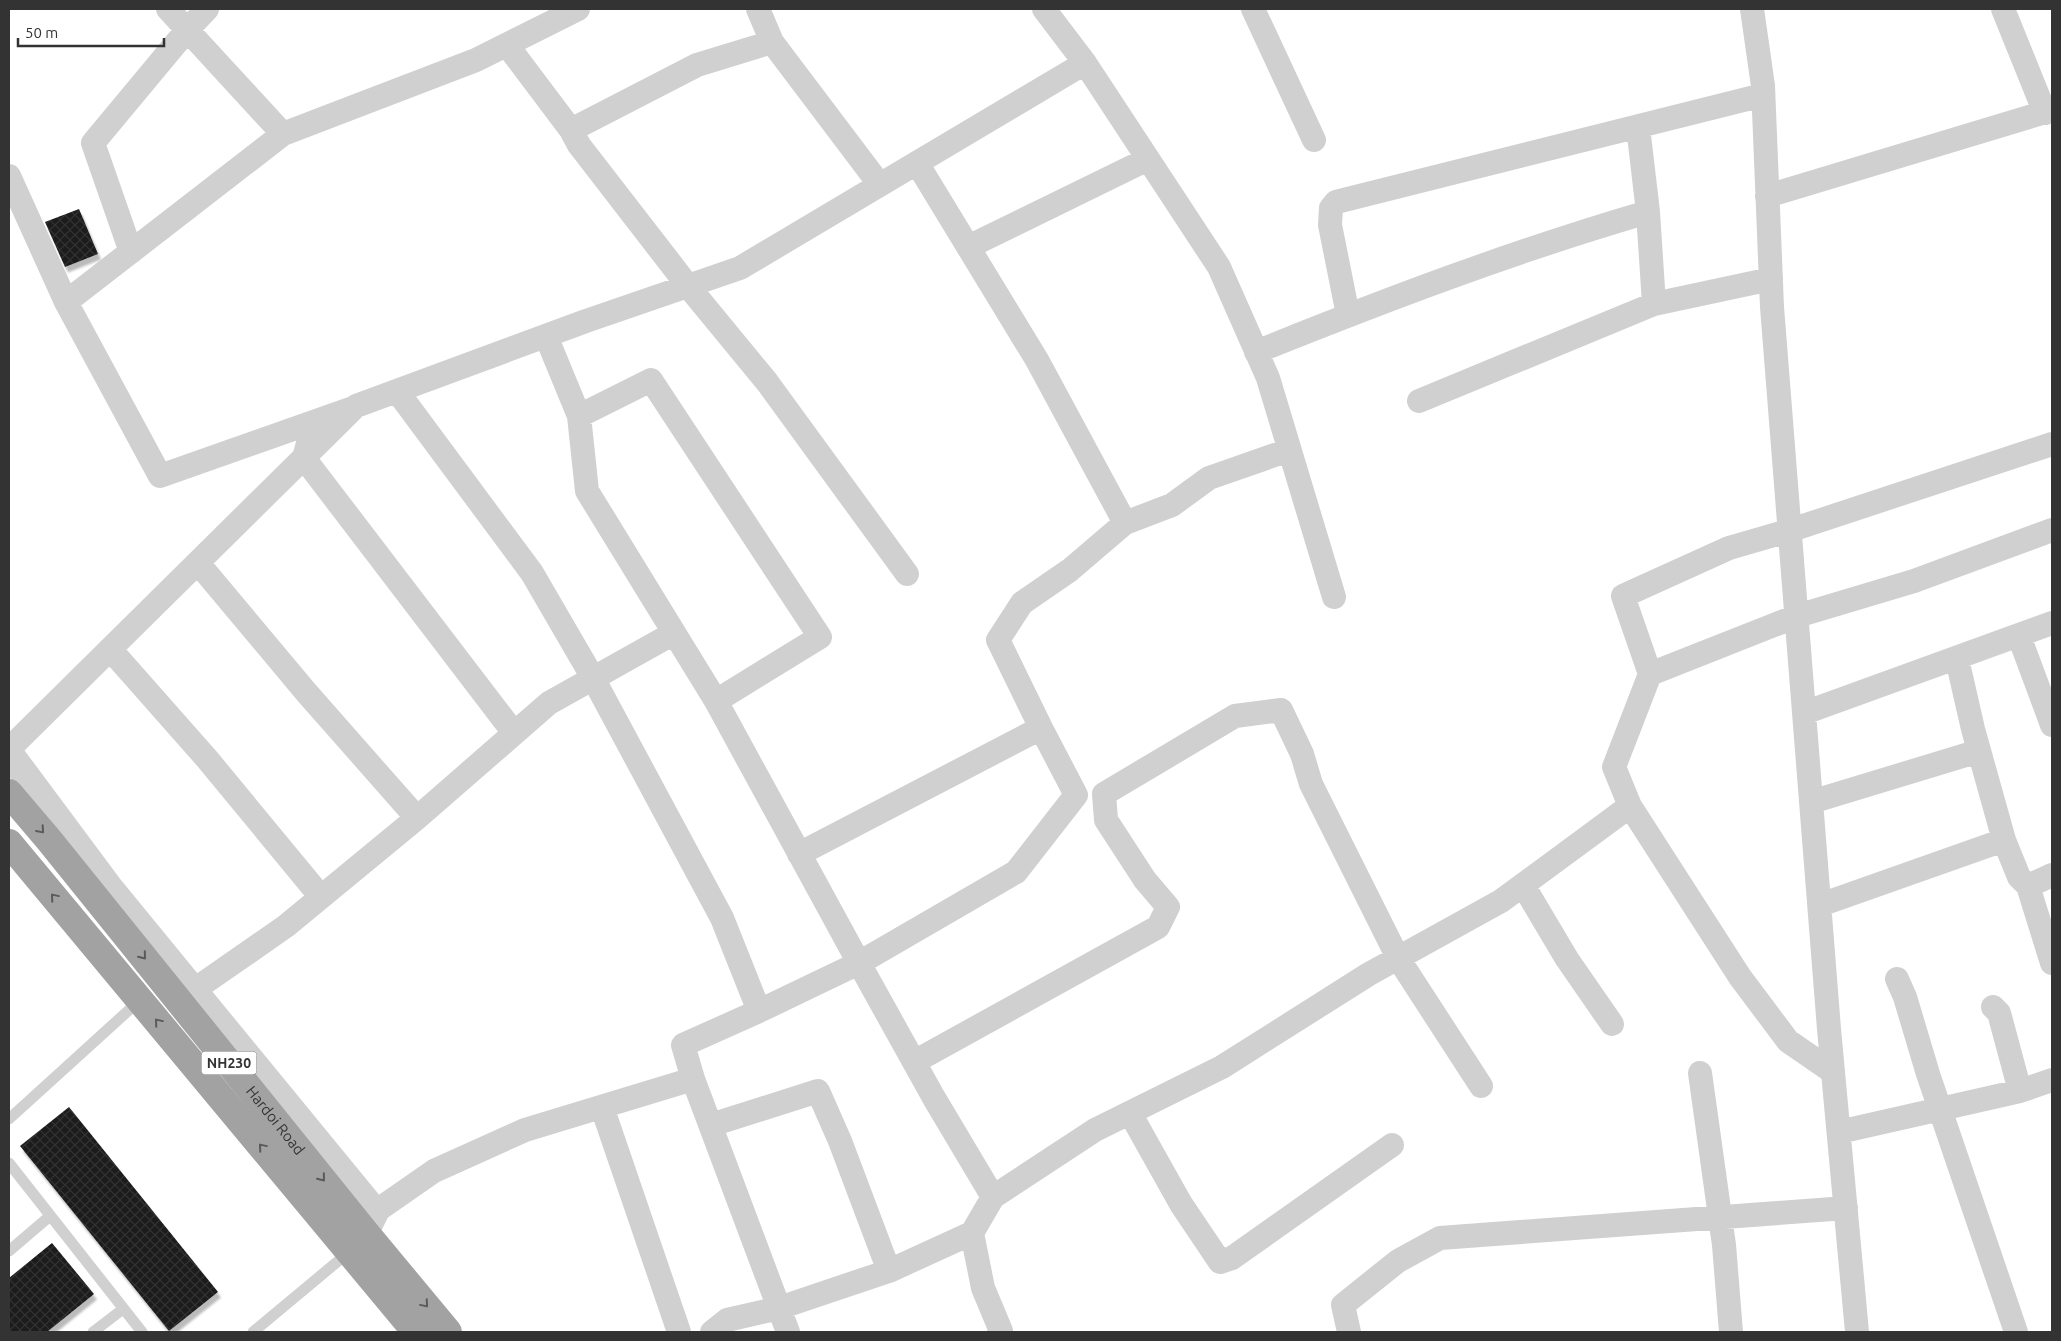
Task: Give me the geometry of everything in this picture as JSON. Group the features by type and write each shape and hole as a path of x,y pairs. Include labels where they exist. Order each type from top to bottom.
{"highway":[{"name":"Hardoi Road","path":"9,793 49,840 363,1232 448,1332"},
{"name":"Hardoi Road","path":"9,843 140,1000 363,1232 416,1332"}],"street":[{"path":"168,9 283,134"},
{"path":"131,252 93,143 187,30 207,9"},
{"path":"66,302 283,134 476,60 578,9"},
{"path":"758,9 772,42 880,186"},
{"path":"1044,9 1085,63 1219,266 1268,378 1334,596"},
{"path":"1253,9 1314,140"},
{"path":"1752,9 1763,95 1771,279 1811,802 1856,1332"},
{"path":"1768,196 2049,112 2003,9"},
{"path":"571,130 697,65 772,42"},
{"path":"507,45 571,130 579,145 688,286 767,382 907,574"},
{"path":"9,176 66,302 160,476 740,268 1085,63"},
{"path":"1348,315 1330,224 1331,208 1336,202 1763,95"},
{"path":"1638,127 1648,212 1654,304"},
{"path":"968,246 1148,159"},
{"path":"917,163 1037,360 1125,523"},
{"path":"1256,352 1394,296 1575,234 1648,212"},
{"path":"1419,402 1654,304 1771,279"},
{"path":"546,336 579,416 587,491 716,701 914,1062 993,1197"},
{"path":"579,416 651,380 820,638 716,701"},
{"path":"396,392 532,573 593,678 722,918 759,1011"},
{"path":"356,406 9,751 112,890 194,990 363,1232 434,1171 525,1130 693,1079"},
{"path":"304,458 313,422"},
{"path":"1833,1072 1788,1040 1740,977 1630,806 1614,767 1650,674 1622,596 1729,548 1791,530 2052,444"},
{"path":"788,1332 693,1079 683,1045 859,963 1016,872 1076,795 998,640 1022,603 1070,570 1125,523 1172,505 1209,478 1289,450"},
{"path":"304,458 514,733"},
{"path":"1650,674 1797,616 1914,581 2052,530"},
{"path":"198,563 306,692 417,818"},
{"path":"1804,713 2052,623"},
{"path":"194,990 286,926 417,818 548,703 674,633"},
{"path":"2019,636 2052,725"},
{"path":"110,650 208,760 321,897"},
{"path":"1957,659 1979,751 2004,840 2019,877 2028,886 2052,963"},
{"path":"914,1062 1158,927 1168,907 1145,880 1106,820 1104,794 1235,716 1280,710 1302,754 1311,784 1398,958 1481,1086"},
{"path":"799,854 1041,728"},
{"path":"1811,802 1979,751"},
{"path":"712,1332 727,1320 779,1308 889,1271 972,1233 993,1197 1095,1130 1222,1067 1369,974 1501,901 1630,806"},
{"path":"1820,905 2004,840"},
{"path":"2028,886 2052,875"},
{"path":"1523,885 1567,959 1612,1024"},
{"path":"1897,979 1905,997 1928,1074 2016,1332"},
{"path":"1993,1007 1999,1013 2020,1091"},
{"path":"1700,1074 1720,1218 1731,1332"},
{"path":"1839,1132 2020,1091 2052,1080"},
{"path":"710,1125 818,1091 840,1141 889,1271"},
{"path":"602,1107 680,1332"},
{"path":"1130,1113 1182,1204 1220,1262 1232,1258 1392,1145"},
{"path":"1349,1332 1343,1305 1398,1261 1440,1238 1846,1208"},
{"path":"972,1233 983,1288 1005,1332"}],"lane":[{"path":"9,1120 140,1000"},
{"path":"9,1163 142,1332"},
{"path":"9,1251 50,1216"},
{"path":"253,1332 363,1232"},
{"path":"93,1332 123,1308"}],"building":[{"path":"79,209 98,254 65,267 45,222"},
{"path":"69,1107 218,1292 169,1331 20,1146"},
{"path":"52,1243 94,1294 47,1332 9,1332 9,1278"}]}
